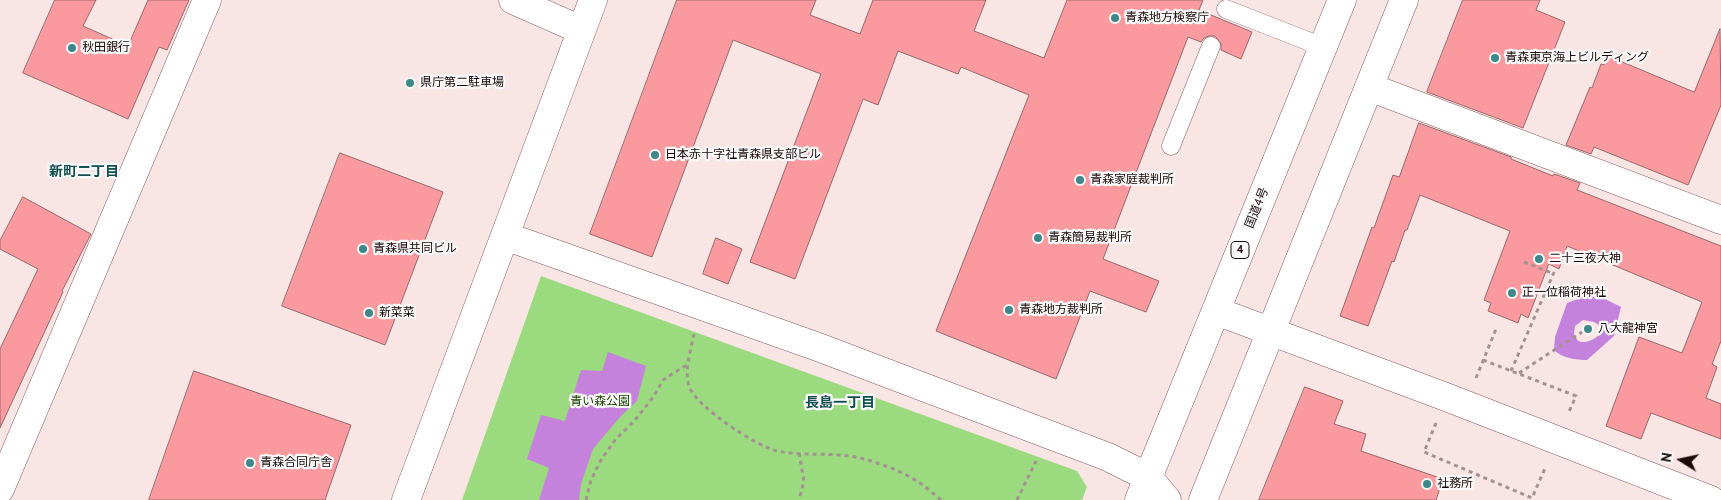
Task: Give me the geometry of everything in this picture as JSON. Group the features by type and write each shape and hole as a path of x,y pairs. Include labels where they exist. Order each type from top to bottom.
{"main road":[{"path":"0,489 207,0"},
{"path":"513,0 581,30"},
{"path":"406,500 593,0"},
{"name":"国道4号","path":"1147,492 1216,311 1342,0"},
{"path":"1203,500 1404,0"},
{"path":"1369,88 1721,220"},
{"path":"505,236 818,347 1108,457 1147,492 1167,500"},
{"path":"1216,311 1456,400 1711,500"}],"lane":[{"path":"1226,10 1323,47"},
{"path":"1171,146 1211,46"}],"path":[{"path":"1511,371 1555,272 1524,262"},
{"path":"696,326 688,364 689,386 698,401 748,437 776,450 833,454 863,459 894,470 919,482 941,500"},
{"path":"1496,330 1483,360 1424,452 1532,498 1558,440"},
{"path":"1519,374 1582,332"},
{"path":"1483,360 1576,396"},
{"path":"586,500 591,480 601,460 615,440 635,420 654,396 663,380 688,364"},
{"path":"799,453 804,481 800,500"},
{"path":"1017,500 1037,458"}],"green space":[{"name":"青い森公園","path":"541,276 1077,471 1087,487 1082,500 462,500"}],"shaded area":[{"path":"1587,296 1605,299 1621,307 1614,336 1587,360 1569,358 1554,350 1555,337 1567,303","holes":["1583,320 1599,325 1599,335 1589,341 1578,341 1574,334 1575,326"]},
{"path":"608,352 646,366 637,401 620,417 593,449 581,484 579,500 539,500 549,468 527,459 541,415 565,421 581,370 602,371"}],"building":[{"path":"55,0 96,0 83,26 128,46 148,0 189,0 167,50 159,47 128,119 23,73"},
{"path":"677,0 816,0 810,15 860,34 873,0 986,0 974,31 1044,58 1067,0 1203,0 1199,10 1252,32 1241,59 1221,50 1221,44 1215,36 1204,38 1201,42 1188,37 1103,259 1159,281 1146,312 1090,291 1056,379 936,331 1029,95 961,67 958,74 898,51 878,105 863,99 795,279 750,262 821,74 733,40 652,257 590,234"},
{"name":"青森東京海上ビルディング","path":"1463,0 1540,0 1536,10 1565,22 1523,128 1427,92"},
{"path":"1720,29 1721,105 1688,185 1594,147 1591,154 1566,145 1590,87 1592,88 1601,64 1604,65 1608,56 1694,92"},
{"path":"1419,123 1511,157 1511,159 1553,176 1554,174 1580,183 1577,190 1721,246 1721,341 1712,364 1717,367 1706,398 1721,404 1721,439 1651,413 1641,439 1606,426 1639,337 1682,353 1702,302 1567,246 1559,269 1549,264 1528,318 1521,314 1518,323 1488,311 1491,303 1484,300 1510,231 1420,195 1394,262 1392,261 1368,326 1340,316 1393,175 1399,177"},
{"name":"青森県共同ビル","path":"340,153 443,192 385,345 282,306"},
{"path":"23,197 91,234 62,291 0,428 0,349 38,269 0,249 0,241"},
{"path":"716,238 742,249 728,284 703,274"},
{"name":"青森合同庁舎","path":"194,371 351,425 325,500 149,500"},
{"path":"1305,387 1343,401 1334,424 1366,434 1361,451 1443,479 1436,500 1259,500"}],"place":[{"name":"青森地方検察庁","path":"1115,18"},
{"name":"秋田銀行","path":"72,48"},
{"name":"青森東京海上ビルディング","path":"1495,58"},
{"name":"県庁第二駐車場","path":"410,83"},
{"name":"日本赤十字社青森県支部ビル","path":"655,155"},
{"name":"青森家庭裁判所","path":"1080,180"},
{"name":"青森簡易裁判所","path":"1038,238"},
{"name":"青森県共同ビル","path":"363,249"},
{"name":"二十三夜大神","path":"1539,259"},
{"name":"正一位稲荷神社","path":"1512,293"},
{"name":"青森地方裁判所","path":"1009,310"},
{"name":"新菜菜","path":"369,313"},
{"name":"八大龍神宮","path":"1588,329"},
{"name":"青森合同庁舎","path":"250,463"},
{"name":"社務所","path":"1427,484"}],"district":[{"name":"新町二丁目","path":"84,172"},
{"name":"長島一丁目","path":"840,403"}]}
